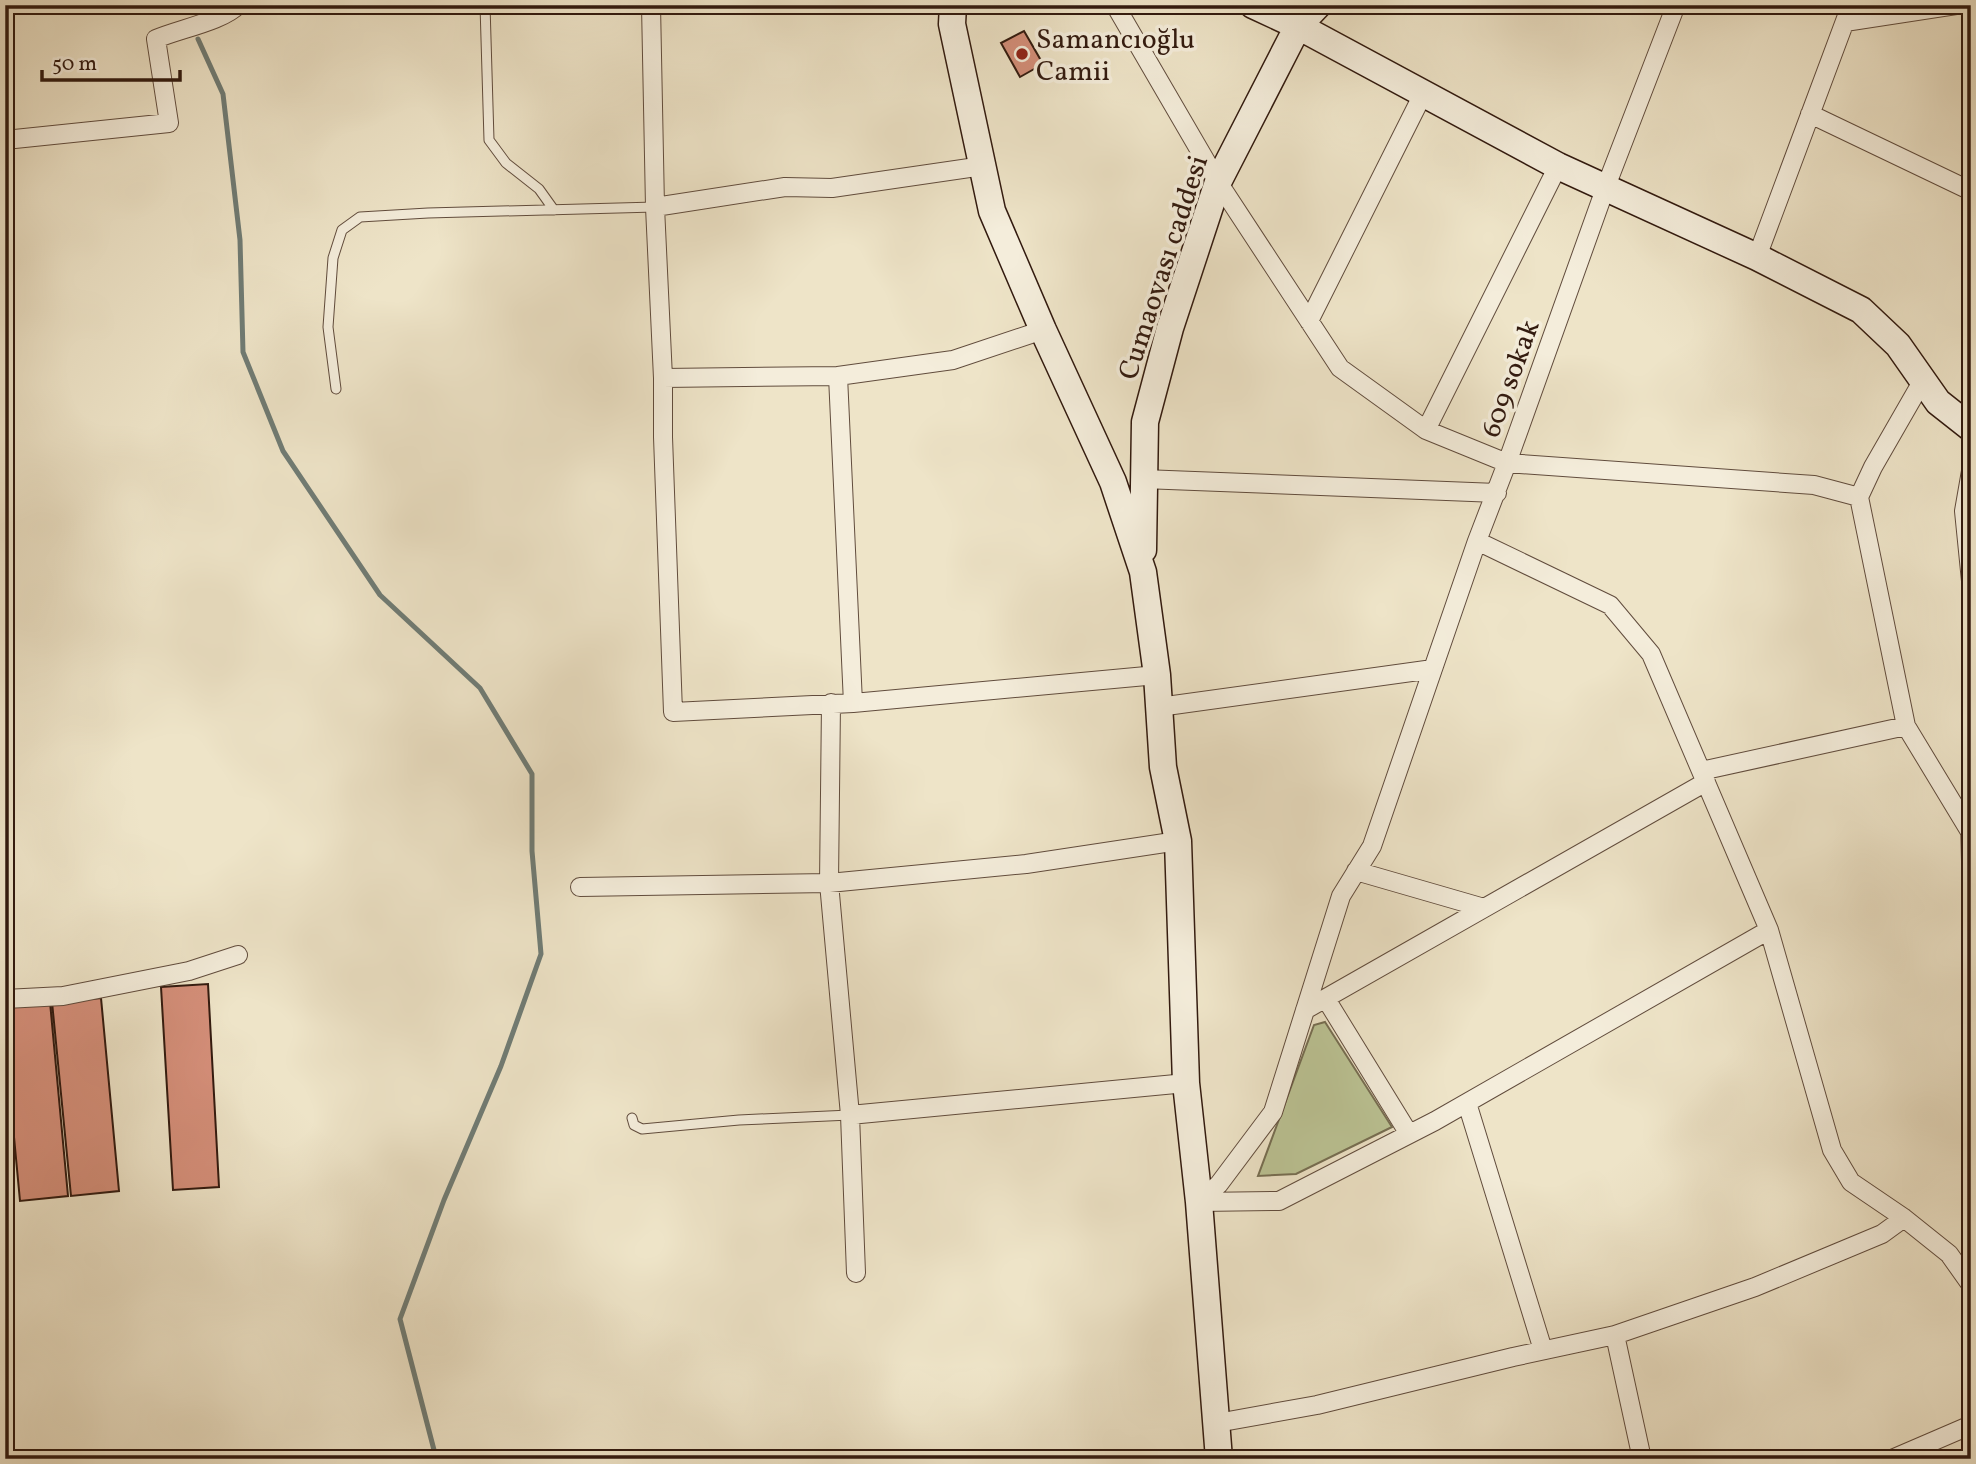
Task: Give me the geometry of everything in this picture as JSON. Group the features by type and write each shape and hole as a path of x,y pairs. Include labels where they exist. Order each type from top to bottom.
{"main road":[{"path":"953,5 952,24 992,211 1113,482 1143,572 1157,675 1163,767 1178,841 1186,1083 1199,1202 1219,1459"},
{"path":"1253,5 1298,26 1558,166 1757,257 1861,310 1898,345 1938,402 1971,428"},
{"name":"Cumaovası caddesi","path":"1143,572 1145,422 1170,328 1218,182 1298,26 1318,5"}],"street":[{"path":"5,141 169,123 156,39 231,13 238,5"},
{"path":"650,5 673,712 853,703 1157,675"},
{"name":"609 sokak","path":"1115,5 1218,182 1340,368 1426,430 1507,463 1605,189 1676,5"},
{"path":"1757,257 1848,13 1956,5"},
{"path":"1309,321 1423,94"},
{"path":"1810,114 1971,191"},
{"path":"655,207 785,187 832,188 983,166"},
{"path":"1426,430 1558,166"},
{"path":"663,377 838,376 953,360 1043,330"},
{"path":"838,376 853,703"},
{"path":"1923,380 1872,467 1859,497 1906,726 1970,821 1971,861"},
{"path":"1199,1202 1219,1184 1273,1112 1341,896 1372,846 1477,541 1507,463 1814,485 1859,497"},
{"path":"1971,471 1964,511 1971,581"},
{"path":"1143,478 1497,493"},
{"path":"1477,541 1610,605 1651,653 1769,930 1832,1150 1850,1182 1904,1218 1949,1254 1971,1285"},
{"path":"1158,707 1433,670"},
{"path":"831,703 829,883 850,1115 856,1273"},
{"path":"1305,1010 1484,908 1704,777 1906,726"},
{"path":"580,887 829,883 1026,864 1178,841"},
{"path":"1356,872 1484,908"},
{"path":"1199,1202 1279,1201 1467,1103 1769,930"},
{"path":"5,999 63,996 189,971 238,955"},
{"path":"1326,999 1409,1134"},
{"path":"850,1115 1186,1083"},
{"path":"1467,1103 1543,1350"},
{"path":"1217,1423 1317,1405 1615,1335 1755,1287 1882,1234 1904,1218"},
{"path":"1615,1335 1642,1459"},
{"path":"1892,1459 1971,1425"}],"lane":[{"path":"485,5 489,140 506,163 539,189 555,210"},
{"path":"336,388 328,327 333,258 342,230 360,217 655,207"},
{"path":"632,1118 634,1125 642,1129 850,1115"}],"green space":[{"path":"1325,1022 1392,1127 1296,1174 1258,1176 1314,1025"}],"building":[{"name":"Samancıoğlu Camii","path":"1024,31 1043,64 1020,77 1001,43"},
{"path":"208,984 219,1187 173,1190 161,987"},
{"path":"101,998 119,1191 71,1196 52,1002"},
{"path":"50,1002 68,1196 20,1201 5,1041 5,1007"},
{"path":"5,1120 13,1201 5,1202"}],"waterway":[{"path":"183,5 185,11"},
{"path":"198,39 223,94 240,240 243,352 283,451 380,595 480,688 532,774 532,851 541,954 501,1066 444,1200 400,1319 434,1450 441,1459"}],"place":[{"name":"Samancıoğlu Camii","path":"1022,54"}]}
